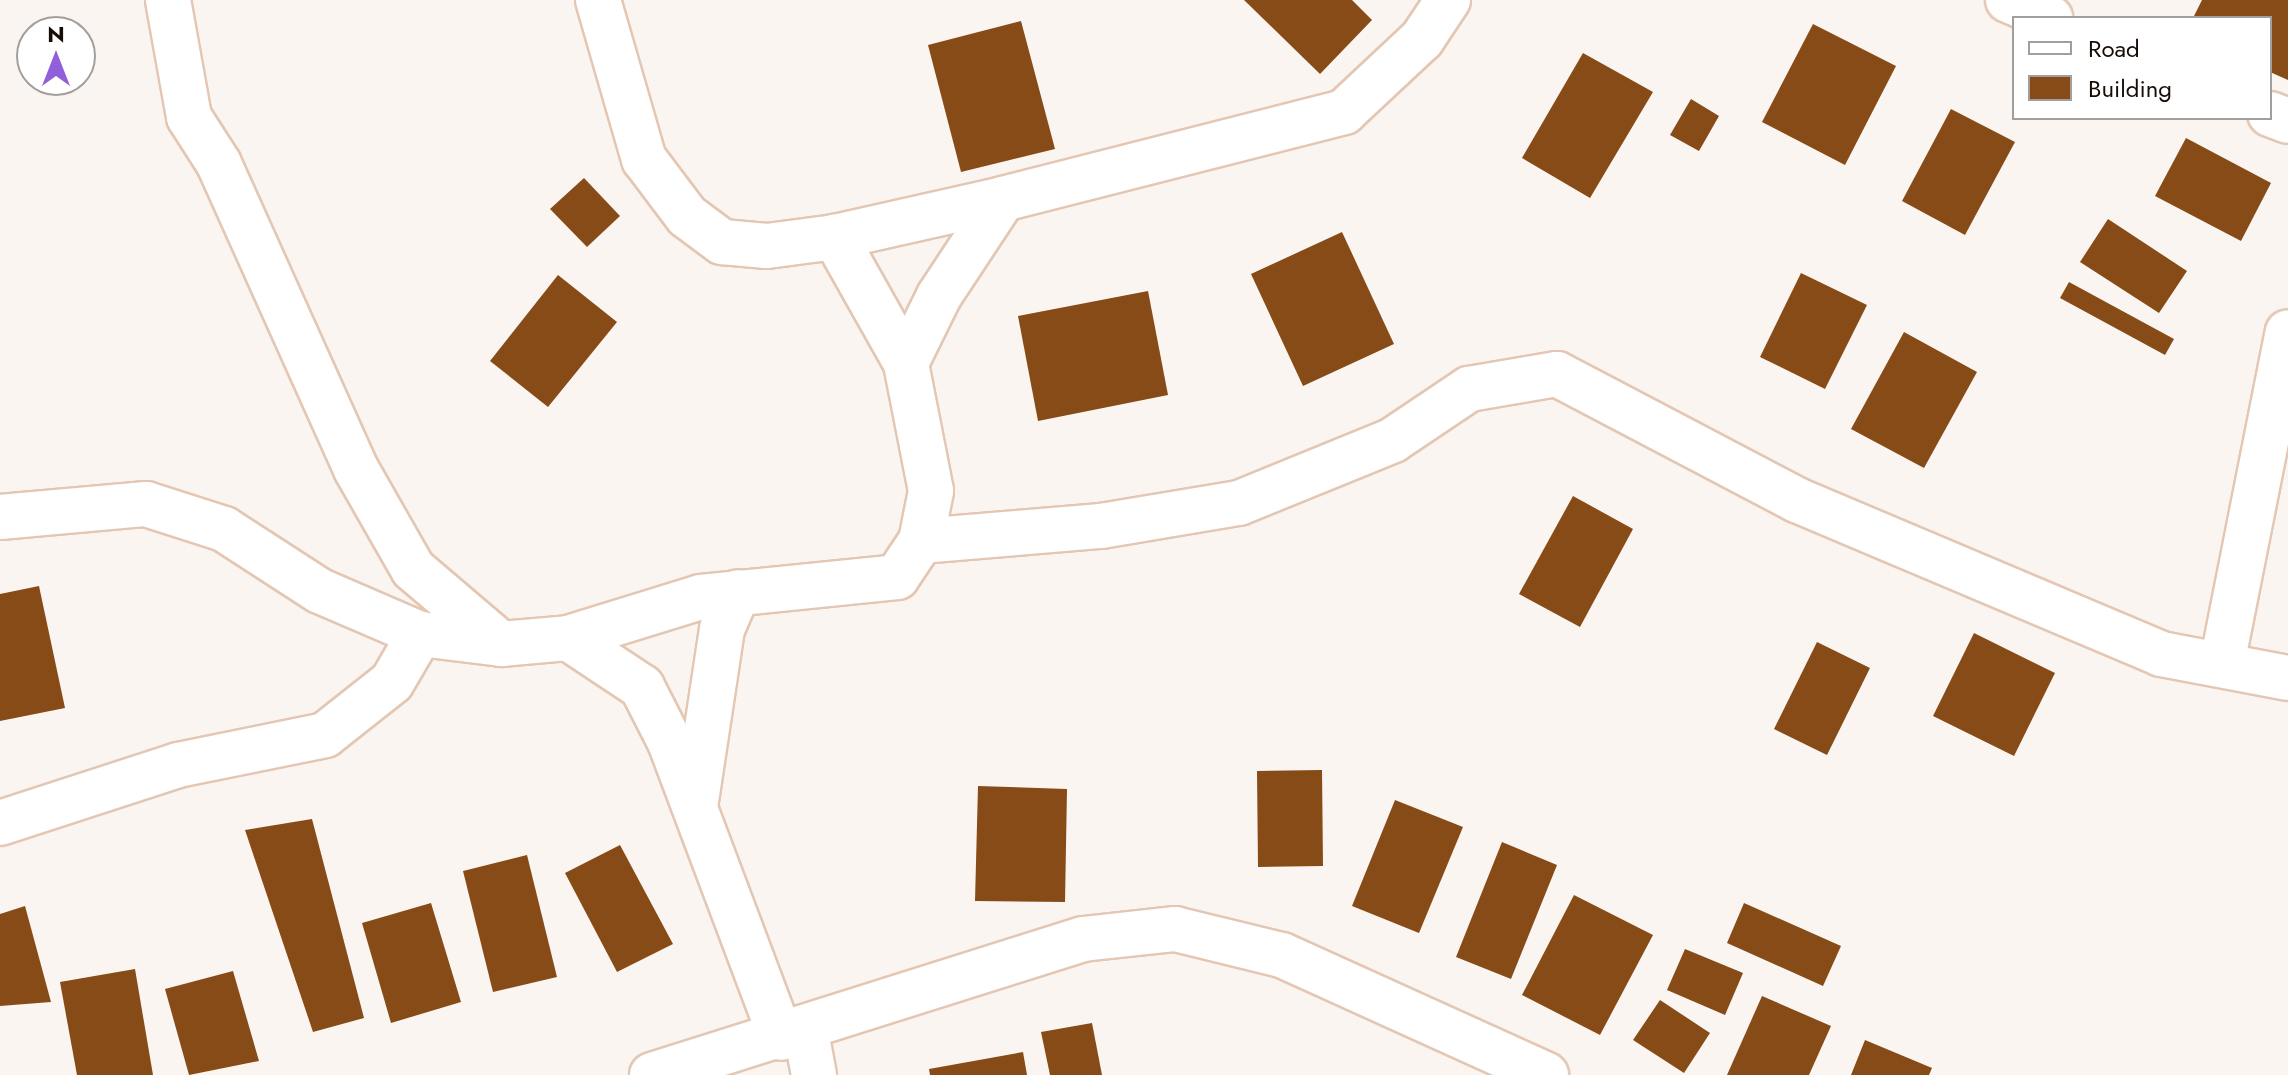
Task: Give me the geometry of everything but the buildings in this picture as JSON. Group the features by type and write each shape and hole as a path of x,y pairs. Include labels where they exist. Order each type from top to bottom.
{"street":[{"path":"168,0 189,117 219,164 356,469 413,569 501,644"},
{"path":"598,0 644,159 687,216 722,242 767,246 835,237 1003,199 1344,112 1422,39 1448,0"},
{"path":"2008,0 2045,16"},
{"path":"906,363 939,296 1003,199"},
{"path":"0,517 146,504 224,529 320,591 420,634 501,644 568,638 738,592 897,577 921,541 931,491 906,363 835,237"},
{"path":"2222,664 2288,332"},
{"path":"921,541 1101,526 1239,503 1393,440 1469,389 1557,374 1797,500 2161,654 2288,678"},
{"path":"694,811 722,629 738,592"},
{"path":"0,823 178,765 325,735 392,682 420,634"},
{"path":"568,638 642,687 694,811 814,1075"},
{"path":"652,1075 1083,939 1175,929 1282,955 1478,1060 1546,1075"}]}
